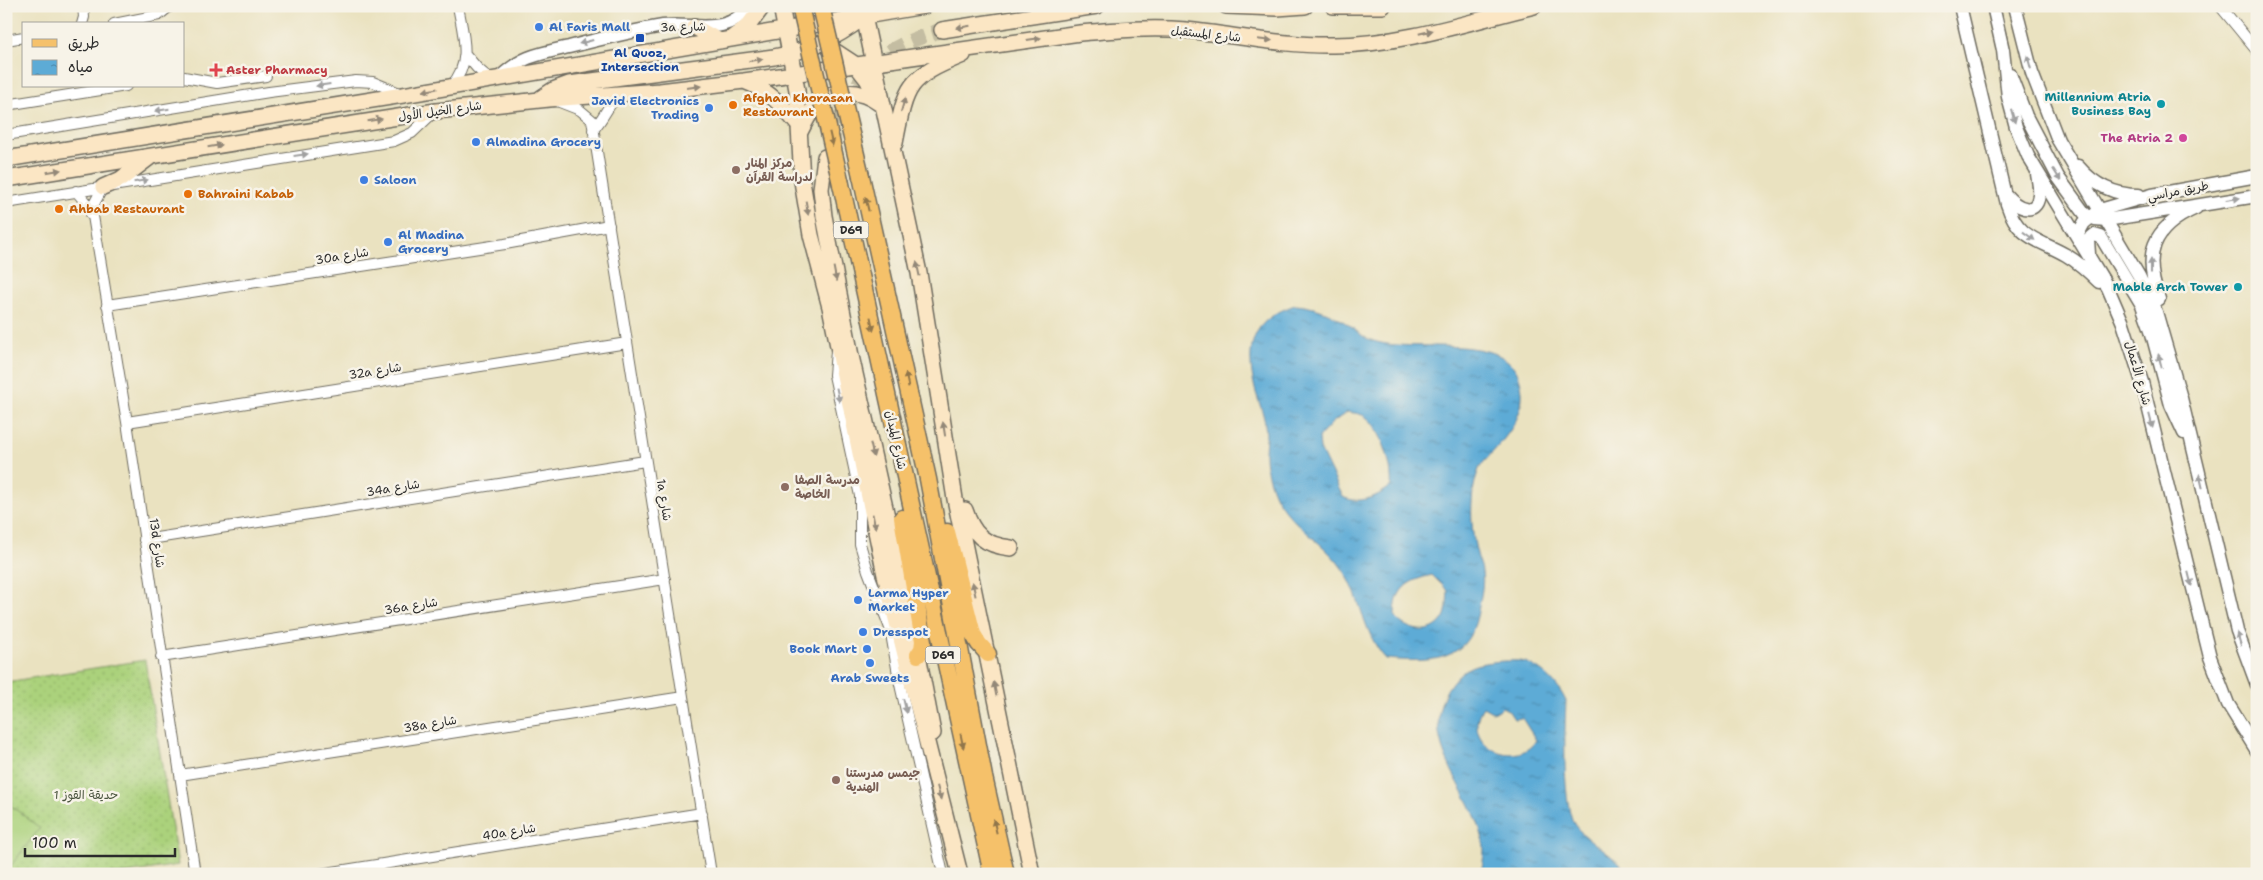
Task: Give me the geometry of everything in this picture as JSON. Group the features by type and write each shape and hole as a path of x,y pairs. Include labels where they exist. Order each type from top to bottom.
{"main road":[{"path":"694,27 725,40 748,26 763,6"},
{"path":"780,6 794,74 802,181 811,235 830,307 885,575 960,874"},
{"path":"792,6 798,18 856,65 885,109"},
{"name":"شارع الميدان","path":"800,6 841,184 992,874"},
{"name":"شارع الميدان","path":"821,6 861,176 928,479 982,768 1006,874"},
{"path":"942,30 1097,6"},
{"path":"1226,6 1277,8 1305,6"},
{"path":"1333,6 1383,6"},
{"name":"شارع المستقبل","path":"875,62 1080,33 1153,29 1184,30 1309,45 1357,45 1404,38 1534,6"},
{"path":"794,74 864,16 914,7"},
{"path":"864,16 919,273 955,499 1032,874"},
{"name":"شارع الخيل الأول","path":"6,159 403,95 864,16"},
{"path":"785,30 808,36 875,62"},
{"path":"543,99 553,90 569,84 790,54 829,44"},
{"path":"894,152 902,106 910,88 919,77 930,69 986,46"},
{"name":"شارع الخيل الأول","path":"6,179 436,111 543,99 618,94 744,81 875,62"},
{"path":"744,81 768,92 777,100 799,130"},
{"path":"799,130 820,102 844,92 862,94 885,109"},
{"path":"103,187 121,179 152,156"},
{"path":"825,157 822,189 824,216 851,356 933,729 932,738 927,746"},
{"path":"895,437 892,444 892,454 923,641 922,649 918,655"},
{"path":"928,479 936,494 973,634 988,654"},
{"path":"955,499 963,505 972,528 978,535 996,547 1011,548"}],"street":[{"path":"83,6 83,22"},
{"path":"125,22 159,16 170,6"},
{"path":"452,86 462,72 466,55 458,6"},
{"name":"3a شارع","path":"495,78 529,58 602,38 665,26 709,27 725,24 740,16 749,6"},
{"path":"1960,6 2010,212 2024,234 2039,244 2066,255 2080,265 2101,285 2115,303"},
{"name":"شارع الأعمال","path":"1992,6 2003,50 2005,82 2011,112 2022,142 2036,169 2115,303 2140,375 2210,657 2228,704 2257,751"},
{"path":"2015,6 2032,73 2058,140 2098,216 2151,300 2161,325 2181,398 2237,631 2257,685"},
{"path":"2220,6 2257,51"},
{"path":"6,40 22,37"},
{"path":"2003,50 2017,94 2036,137 2058,177 2081,210 2098,216"},
{"path":"466,55 476,68 495,78"},
{"path":"185,77 218,83 266,76"},
{"path":"6,135 259,94 356,81 373,82 403,95"},
{"path":"6,105 113,88"},
{"path":"594,130 600,123 605,110 618,94"},
{"name":"1a شارع","path":"543,99 574,107 587,114 592,120 711,874"},
{"path":"6,203 394,141 412,132 436,111"},
{"path":"2058,140 2084,173 2098,184 2124,194 2152,195"},
{"path":"2006,196 2012,204 2021,209 2035,204 2039,194 2036,169"},
{"name":"طريق مراسي","path":"2098,216 2152,195 2257,176"},
{"name":"13d شارع","path":"103,187 94,204 93,216 127,422 195,874"},
{"name":"13d شارع","path":"76,192 86,203 93,216"},
{"name":"طريق مراسي","path":"2098,216 2257,196"},
{"path":"2181,398 2170,334 2151,276 2151,259 2156,242 2172,222 2210,202"},
{"path":"2077,236 2098,216"},
{"name":"30a شارع","path":"108,305 505,244 609,225"},
{"path":"2090,259 2087,247 2088,240 2094,236 2101,237 2142,305 2172,405 2195,456"},
{"name":"32a شارع","path":"127,422 627,343"},
{"path":"838,347 834,361 834,375 860,496 860,544 868,571 890,628 942,873"},
{"name":"34a شارع","path":"144,540 645,460"},
{"name":"36a شارع","path":"161,657 664,578"},
{"name":"38a شارع","path":"180,776 683,697"},
{"name":"40a شارع","path":"320,874 702,813"}],"green space":[{"name":"حديقة القوز 1","path":"145,660 178,865 121,874 6,874 6,682"},
{"path":"10,805 40,828 6,872 6,810"}],"water":[{"path":"1295,305 1307,306 1330,314 1366,338 1387,344 1453,346 1487,351 1500,356 1511,364 1518,374 1522,401 1517,418 1503,440 1480,467 1473,489 1473,533 1483,581 1475,625 1468,639 1458,649 1447,655 1434,659 1419,660 1386,659 1372,639 1355,593 1344,571 1328,552 1292,519 1277,499 1266,466 1266,432 1255,389 1251,360 1252,347 1260,327 1280,311","holes":["1347,412 1364,416 1372,423 1377,430 1388,459 1391,486 1368,499 1355,500 1343,497 1320,449 1319,437 1332,423","1432,575 1448,591 1445,616 1438,625 1432,628 1426,630 1412,629 1395,617 1397,599 1409,584 1415,580"]},
{"path":"1520,661 1532,665 1549,678 1563,695 1566,701 1566,787 1572,819 1583,834 1617,861 1629,874 1481,874 1484,850 1482,836 1476,818 1442,747 1439,729 1440,710 1447,690 1458,675 1478,664","holes":["1483,707 1492,712 1502,707 1508,710 1514,719 1522,718 1536,740 1527,749 1516,754 1504,753 1493,749 1484,742 1478,732 1477,720"]}],"tunnel":[{"path":"829,147 852,95 867,72 888,53 921,37 942,30"}],"place":[{"name":"Al Faris Mall","path":"539,27"},
{"name":"Al Quoz, Intersection","path":"640,38"},
{"name":"Aster Pharmacy","path":"216,70"},
{"name":"Millennium Atria Business Bay","path":"2161,104"},
{"name":"Afghan Khorasan Restaurant","path":"733,105"},
{"name":"Javid Electronics Trading","path":"709,108"},
{"name":"The Atria 2","path":"2183,138"},
{"name":"Almadina Grocery","path":"476,142"},
{"name":"مركز المنار لدراسة القرآن","path":"736,170"},
{"name":"Saloon","path":"364,180"},
{"name":"Bahraini Kabab","path":"188,194"},
{"name":"Ahbab Restaurant","path":"59,209"},
{"name":"Al Madina Grocery","path":"388,242"},
{"name":"Mable Arch Tower","path":"2238,287"},
{"name":"مدرسة الصفا الخاصة","path":"785,487"},
{"name":"Larma Hyper Market","path":"858,600"},
{"name":"Dresspot","path":"863,632"},
{"name":"Book Mart","path":"867,649"},
{"name":"Arab Sweets","path":"870,663"},
{"name":"جيمس مدرستنا الهندية","path":"836,780"}]}
